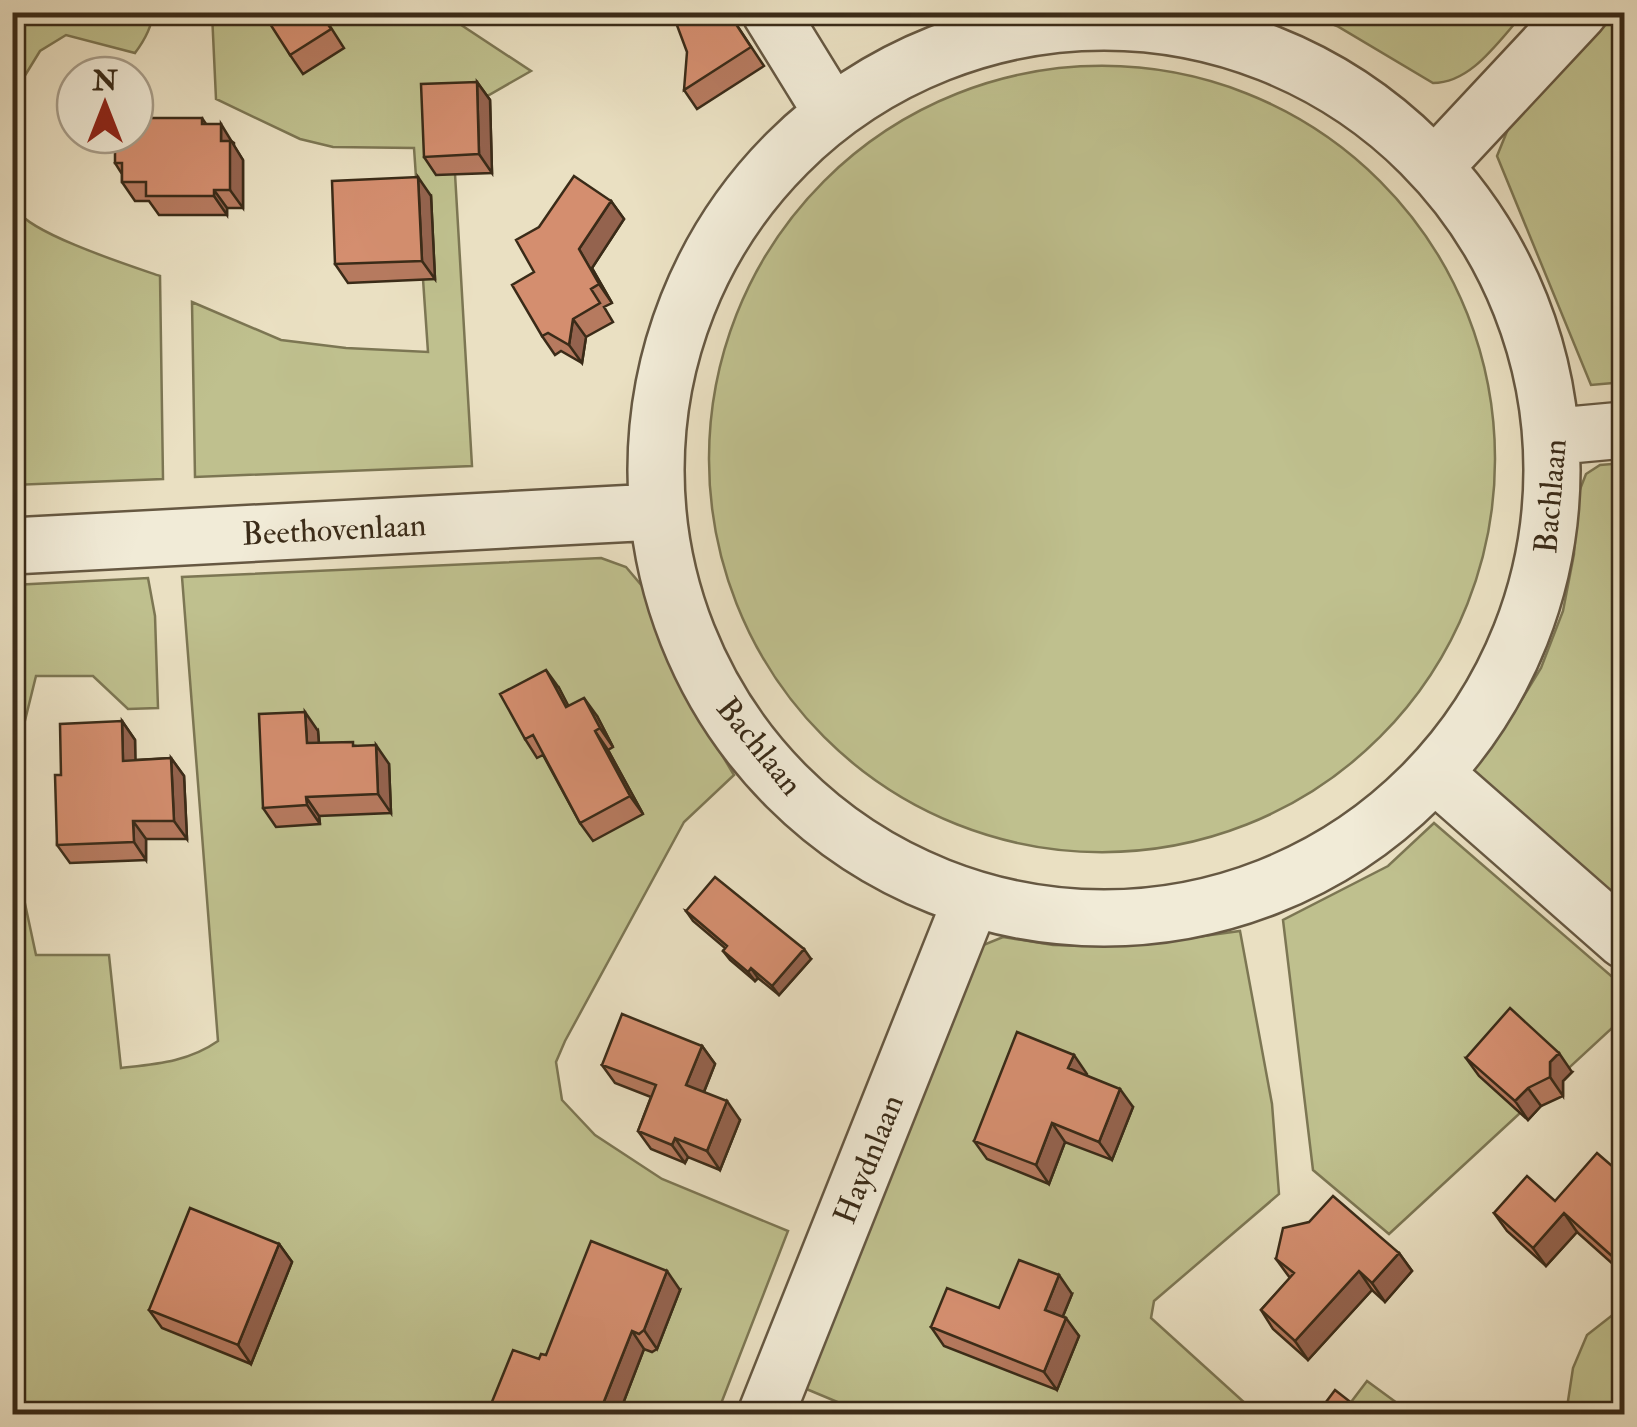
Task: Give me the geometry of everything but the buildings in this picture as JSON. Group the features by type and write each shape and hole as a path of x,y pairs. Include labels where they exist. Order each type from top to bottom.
{"street":[{"path":"770,12 830,110"},
{"path":"1437,164 1578,12"},
{"name":"Bachlaan","path":"1084,20 1219,36 1343,91 1437,164 1520,299 1560,436 1550,555 1505,671 1435,774 1358,842 1250,896 1112,916 970,903 876,855 791,792 724,710 677,616 655,512 658,399 690,289 749,190 830,110 950,47 1084,20"},
{"path":"1560,436 1624,430"},
{"name":"Beethovenlaan","path":"12,546 655,512"},
{"path":"1435,774 1624,940"},
{"name":"Haydnlaan","path":"766,1414 970,903"}],"green space":[{"path":"13,12 153,12 147,34 135,53 66,35 40,51 13,95"},
{"path":"1524,12 1472,68 1447,81 1433,83 1337,26 1302,13"},
{"path":"212,13 320,13 324,20 336,13 443,13 531,71 489,95 451,105 472,466 195,477 192,302 281,340 428,352 414,148 333,147 300,139 216,99"},
{"path":"1617,13 1624,13 1624,382 1591,385 1497,156 1508,129"},
{"path":"1102,66 1179,74 1252,96 1320,133 1380,181 1428,241 1465,309 1487,382 1495,459 1487,536 1465,609 1428,677 1380,737 1320,785 1252,822 1179,844 1102,852 1025,844 952,822 884,785 824,737 776,677 739,609 717,536 709,459 717,382 739,309 776,241 824,181 884,133 952,96 1025,74"},
{"path":"13,195 17,210 41,229 160,276 163,479 13,485"},
{"path":"1624,463 1624,908 1473,781 1474,763 1511,717 1541,668 1563,611 1574,554 1577,497 1586,474 1600,465"},
{"path":"601,558 626,567 642,586 687,697 734,775 684,822 556,1062 562,1100 595,1135 662,1179 788,1231 717,1414 13,1414 12,843 36,955 109,955 121,1068 183,1058 218,1041 182,577"},
{"path":"148,578 155,616 158,708 128,709 93,676 36,676 13,769 13,585"},
{"path":"1434,823 1624,987 1624,1017 1389,1234 1313,1170 1283,920 1388,866"},
{"path":"1240,931 1272,1104 1279,1194 1154,1301 1151,1318 1257,1414 866,1414 804,1388 976,948 1003,937 1053,945 1099,946"},
{"path":"1624,1306 1624,1414 1566,1414 1573,1368 1587,1335"},
{"path":"1367,1381 1412,1414 1342,1414"}]}
